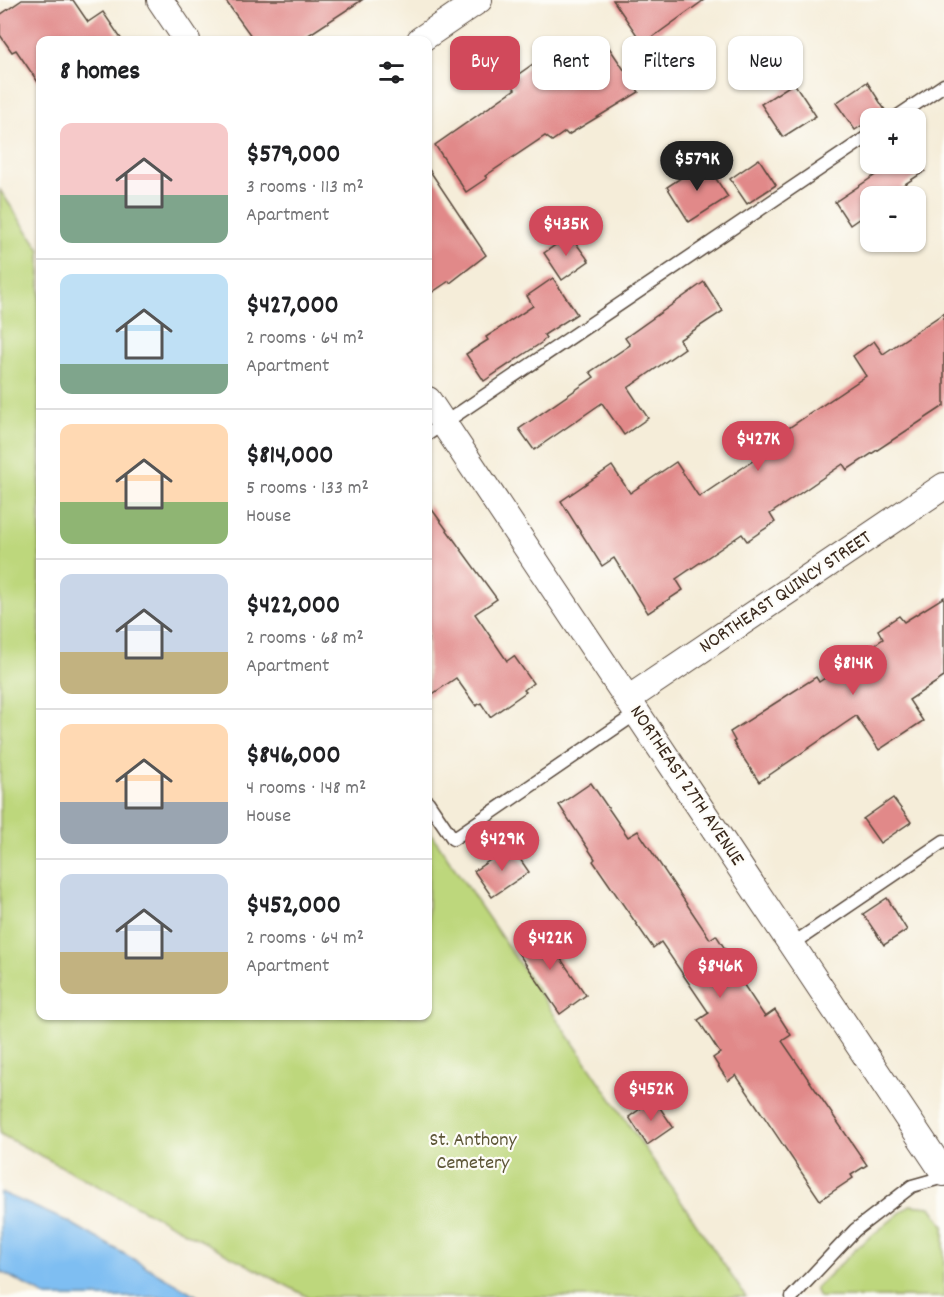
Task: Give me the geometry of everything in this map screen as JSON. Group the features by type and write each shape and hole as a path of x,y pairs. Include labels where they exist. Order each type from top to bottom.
{"street":[{"path":"160,0 184,36"},
{"path":"426,36 479,0"},
{"name":"NORTHEAST 27TH AVENUE","path":"435,429 633,706 944,1175"},
{"name":"NORTHEAST QUINCY STREET","path":"633,706 944,486"}],"lane":[{"path":"910,108 944,85"},
{"path":"435,429 860,142"},
{"path":"432,808 453,839 633,706"},
{"path":"791,945 944,841"},
{"path":"792,1297 855,1230 912,1186 944,1175"}],"green space":[{"name":"St. Anthony Cemetery","path":"0,190 36,244 36,1020 432,1020 432,835 746,1297 308,1297 0,1134"},
{"path":"910,1205 931,1207 944,1226 944,1297 819,1297 815,1289 860,1245"}],"water":[{"path":"0,1192 69,1222 199,1297 47,1297 0,1271"}],"building":[{"path":"22,0 73,0 88,22 103,12 119,36 36,36 36,79 16,50 12,52 0,35 0,15"},
{"path":"225,0 362,0 307,36 251,36"},
{"path":"613,0 704,0 654,36 638,36"},
{"path":"610,49 622,67 622,90 638,90 639,92 568,135 565,132 552,141 545,136 485,176 487,178 466,192 435,145 514,90 520,90 520,73 532,65 532,90 610,90"},
{"path":"867,82 884,108 860,108 860,127 855,130 836,103"},
{"path":"783,90 799,90 816,116 783,137 761,104"},
{"path":"759,159 776,185 747,204 730,179"},
{"path":"705,162 728,197 689,222 667,187"},
{"path":"432,174 486,255 450,283 449,281 432,292"},
{"path":"877,174 920,174 902,186 860,186 860,218 850,225 835,202"},
{"path":"570,235 589,261 562,280 544,253"},
{"path":"553,278 577,314 544,335 546,338 541,343 484,381 466,354 488,340 486,337 533,306 527,296"},
{"path":"704,282 723,311 679,340 685,348 628,388 648,418 624,435 602,403 534,450 519,429 594,377 590,372 630,345 625,338"},
{"path":"944,313 944,406 847,470 843,464 770,514 775,522 747,541 742,534 676,579 683,590 648,613 614,558 602,566 561,501 612,466 630,493 676,462 699,497 757,458 753,452 866,376 853,356 874,341 883,354"},
{"path":"432,510 497,599 475,614 507,661 514,656 533,683 524,690 526,692 490,717 481,703 476,706 456,678 432,694"},
{"path":"944,597 944,677 909,700 923,721 879,750 856,716 759,782 733,742 735,741 730,732 816,677 819,682 883,639 878,630 899,616 904,622"},
{"path":"591,783 628,837 638,831 710,939 716,935 735,964 732,967 765,1017 775,1010 791,1035 782,1041 867,1165 851,1175 853,1178 820,1200 736,1075 728,1081 713,1058 720,1053 698,1020 709,1013 661,942 653,948 593,861 595,859 559,805"},
{"path":"893,798 911,822 880,843 863,819"},
{"path":"511,846 529,872 492,897 474,871"},
{"path":"887,898 907,930 884,945 863,914"},
{"path":"540,929 586,995 560,1014 514,947"},
{"path":"654,1099 673,1127 647,1145 629,1117"}]}
